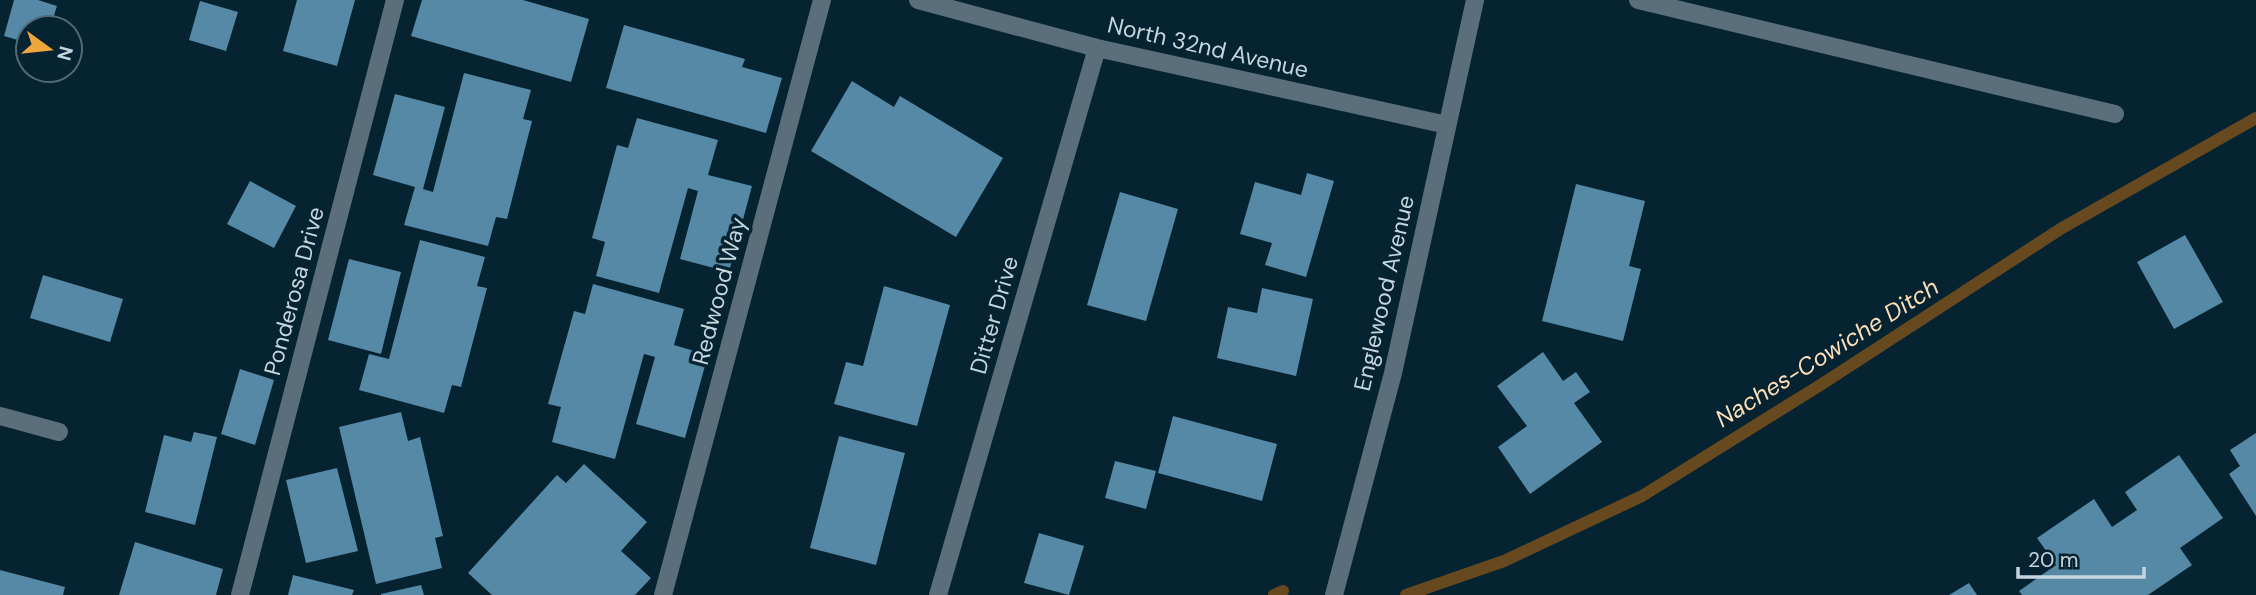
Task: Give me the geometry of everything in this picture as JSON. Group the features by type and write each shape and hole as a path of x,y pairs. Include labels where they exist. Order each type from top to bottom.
{"street":[{"name":"Ponderosa Drive","path":"240,595 395,0"},
{"name":"Redwood Way","path":"663,595 822,0"},
{"name":"North 32nd Avenue","path":"918,0 1097,48 1447,125"},
{"name":"Englewood Avenue","path":"1334,595 1392,373 1475,0"},
{"path":"1638,0 2115,114"},
{"name":"Ditter Drive","path":"938,595 1097,48"},
{"path":"0,416 59,432"}],"building":[{"path":"14,0 38,0 57,6 54,14 14,14 14,39 4,36"},
{"path":"297,0 355,0 337,66 283,51"},
{"path":"422,0 523,0 589,19 571,82 411,36"},
{"path":"200,1 238,12 226,51 189,40"},
{"path":"624,25 745,59 742,67 782,78 766,133 606,88"},
{"path":"464,73 531,90 523,119 532,121 507,219 496,217 488,246 404,225 415,187 373,175 395,94 445,107 423,189 433,192"},
{"path":"852,81 894,107 900,96 1003,158 956,237 811,151"},
{"path":"637,118 718,140 708,175 752,186 729,272 680,259 698,191 688,188 659,293 596,276 605,242 592,238 617,145 628,148"},
{"path":"1307,173 1334,181 1306,277 1265,265 1272,243 1240,234 1255,182 1301,195"},
{"path":"250,181 296,206 274,248 227,224"},
{"path":"1576,184 1645,201 1629,266 1641,269 1623,341 1542,321"},
{"path":"1120,192 1178,209 1146,321 1087,305"},
{"path":"2185,235 2223,302 2174,329 2137,262"},
{"path":"420,240 485,257 477,286 487,288 461,387 452,385 444,413 359,390 369,354 389,359"},
{"path":"349,259 401,272 381,354 328,340"},
{"path":"43,275 123,299 110,342 30,318"},
{"path":"593,284 684,309 674,345 708,355 685,438 636,424 655,357 644,354 615,459 552,442 561,407 548,404 574,311 585,314"},
{"path":"884,286 950,305 917,426 834,404 846,362 863,366"},
{"path":"1262,288 1313,299 1296,376 1217,358 1228,307 1257,313"},
{"path":"1543,352 1563,381 1576,372 1590,392 1574,403 1602,442 1530,494 1498,447 1527,426 1497,386"},
{"path":"240,369 274,380 255,445 221,434"},
{"path":"401,412 408,441 420,437 443,536 435,538 442,568 376,584 339,427"},
{"path":"1173,416 1277,444 1262,501 1158,473"},
{"path":"194,432 217,437 195,525 145,512 164,435 191,442"},
{"path":"2256,433 2256,516 2229,474 2240,466 2230,450"},
{"path":"839,436 905,453 876,565 810,548"},
{"path":"2179,455 2223,518 2180,548 2192,565 2148,595 2022,595 2019,591 2056,565 2037,538 2094,499 2112,527 2137,510 2125,492"},
{"path":"1115,461 1156,471 1146,509 1105,498"},
{"path":"584,464 647,522 621,551 651,578 635,595 492,595 468,573 557,475 566,483"},
{"path":"337,468 358,551 306,563 286,480"},
{"path":"1039,533 1084,546 1069,595 1024,583"},
{"path":"135,542 223,569 216,595 119,595"},
{"path":"0,570 65,587 63,595 0,595"},
{"path":"293,575 354,590 352,595 288,595"},
{"path":"1969,583 1977,595 1949,595"},
{"path":"421,585 424,595 381,595 381,594"}],"waterway":[{"name":"Naches-Cowiche Ditch","path":"1406,595 1504,561 1642,496 1822,384 2062,228 2256,118"},
{"name":"Naches-Cowiche Ditch","path":"1274,595 1283,591"}]}
